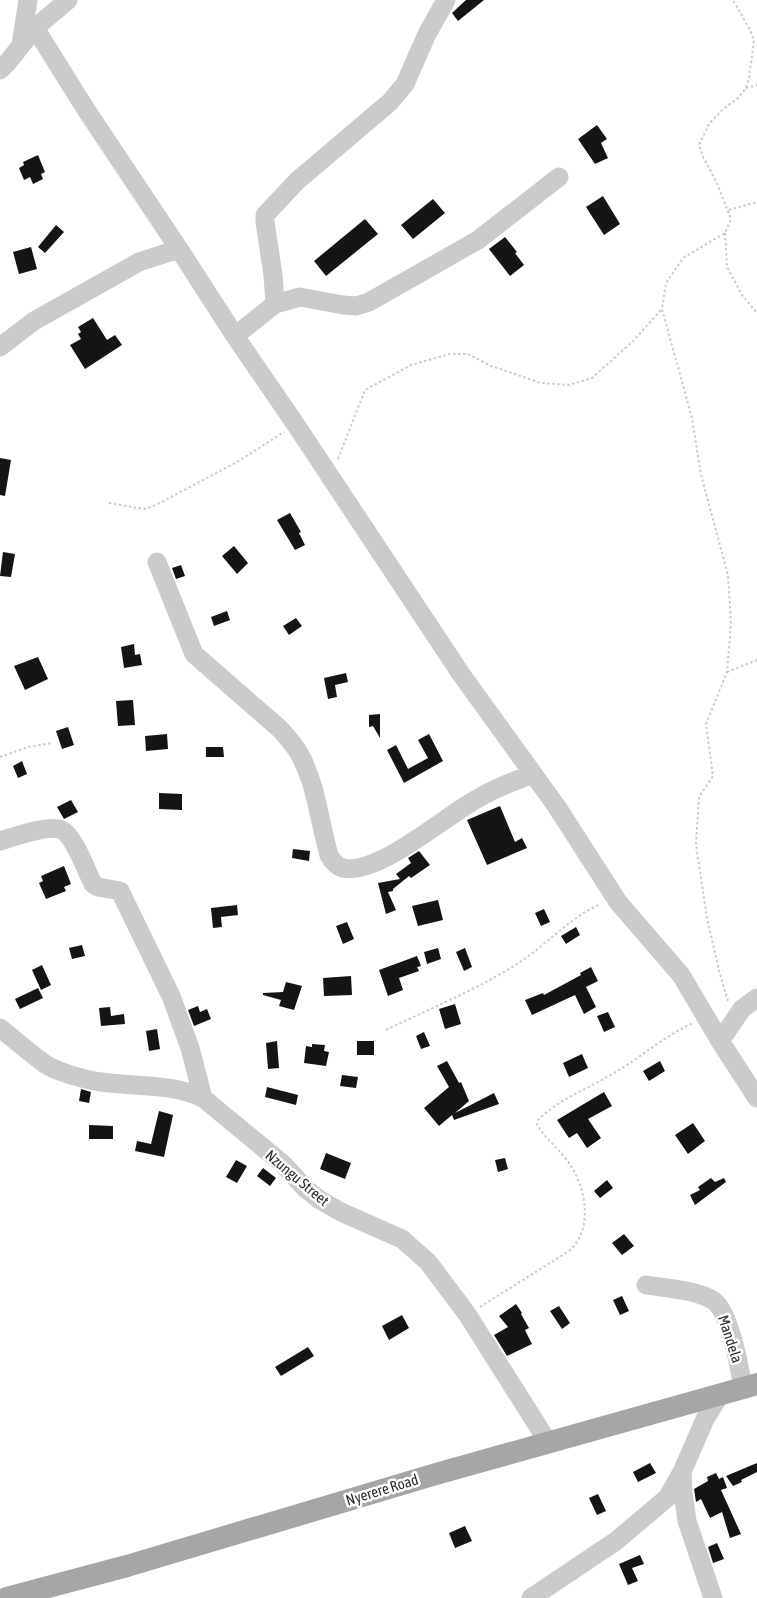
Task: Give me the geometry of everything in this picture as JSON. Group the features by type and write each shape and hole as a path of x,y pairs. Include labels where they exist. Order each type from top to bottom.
{"main road":[{"name":"Nyerere Road","path":"6,1598 127,1566 426,1477 750,1387"}],"street":[{"path":"20,46 28,0"},
{"path":"0,70 35,28 68,0"},
{"path":"275,304 265,215 297,181 390,102 405,84 427,34 446,0"},
{"path":"35,28 85,108 235,336 461,674 557,807 618,902 680,975 757,1098"},
{"path":"235,336 275,304 300,296 343,305 356,306 369,302 478,240 559,177"},
{"path":"0,348 34,321 105,280 139,262 179,249"},
{"path":"157,562 194,654 280,729 303,759 311,781 329,855 334,863 341,868 376,863 389,857 478,798 510,782 533,774"},
{"path":"0,841 49,828 61,830 69,836 93,884 98,887 120,891 171,996 190,1048 203,1098"},
{"path":"720,1041 742,1009 757,998"},
{"name":"Nzungu Street","path":"0,1028 47,1065 60,1070 100,1082 152,1085 178,1089 203,1098 283,1164 306,1189 320,1200 341,1212 402,1239 428,1262 467,1314 548,1442"},
{"name":"Mandela","path":"646,1285 700,1295 714,1301 720,1308 750,1387"},
{"path":"531,1598 616,1541 667,1498 682,1472 705,1419 720,1395"},
{"path":"682,1472 687,1521 713,1598"}],"path":[{"path":"733,0 754,41 746,88 738,98 721,111 709,124 699,145 729,210 731,219 725,233 727,268 742,295 757,312"},
{"path":"746,88 757,85"},
{"path":"729,210 757,202"},
{"path":"725,233 683,258 666,283 662,309 692,418 701,475 728,575 731,624 727,672 706,724 713,776 699,797 696,845 709,926 733,1020"},
{"path":"331,477 364,390 411,365 450,354 468,354 491,366 542,383 568,384 592,378 633,341 662,309"},
{"path":"109,503 144,509 156,505 237,462 296,425"},
{"path":"727,672 757,660"},
{"path":"0,757 28,747 52,742"},
{"path":"386,1030 475,987 522,960 587,910 601,904 618,902"},
{"path":"467,1314 569,1251 579,1239 584,1225 585,1211 581,1186 568,1161 537,1125 538,1120 561,1102 608,1077 678,1030 706,1017"}],"building":[{"path":"466,0 484,0 458,21 452,13"},
{"path":"597,125 607,139 601,143 608,158 595,164 578,139"},
{"path":"38,155 45,172 41,174 43,179 33,184 30,177 24,180 19,168 24,165 23,162"},
{"path":"603,196 620,224 604,235 586,207"},
{"path":"433,199 445,213 413,239 401,225"},
{"path":"365,219 378,234 326,276 314,261"},
{"path":"56,225 64,232 45,253 38,247"},
{"path":"505,237 517,252 515,253 524,265 510,276 489,249"},
{"path":"31,247 37,269 19,274 13,252"},
{"path":"93,318 107,340 115,335 122,345 85,369 70,345 81,339 78,334 81,332 78,327"},
{"path":"0,458 11,460 5,496 0,495"},
{"path":"290,513 301,532 299,533 305,545 295,550 277,520"},
{"path":"234,546 248,563 237,574 222,556"},
{"path":"3,552 15,554 11,577 0,576"},
{"path":"181,565 185,576 176,579 172,568"},
{"path":"227,611 230,620 214,626 211,617"},
{"path":"296,618 302,626 289,635 283,626"},
{"path":"134,644 135,655 140,654 142,665 124,668 121,647"},
{"path":"38,657 48,679 25,690 14,666"},
{"path":"346,673 348,682 335,685 337,697 328,699 324,678"},
{"path":"133,700 135,725 118,726 116,701"},
{"path":"380,714 380,738 373,726 369,727 369,715"},
{"path":"68,727 74,745 62,749 56,731"},
{"path":"167,734 168,749 146,751 145,736"},
{"path":"429,734 443,761 404,783 387,750 396,745 408,769 428,758 418,740"},
{"path":"206,747 223,747 224,757 206,757"},
{"path":"22,761 27,774 18,778 13,766"},
{"path":"159,793 182,794 182,810 159,809"},
{"path":"71,800 78,812 64,819 57,807"},
{"path":"500,806 515,842 522,838 527,848 487,865 467,820"},
{"path":"293,849 310,851 309,861 292,858"},
{"path":"419,851 430,865 411,878 409,876 393,891 388,892 396,910 386,914 378,883 400,879 396,874 411,863 408,858"},
{"path":"64,866 71,884 64,887 66,891 46,899 39,883 43,881 41,876"},
{"path":"438,900 443,920 418,926 412,906"},
{"path":"237,905 238,915 221,917 222,927 213,928 211,908"},
{"path":"544,909 550,922 541,926 535,913"},
{"path":"347,922 354,939 343,944 336,926"},
{"path":"576,927 580,935 566,944 561,936"},
{"path":"82,945 85,956 72,959 69,948"},
{"path":"438,948 441,959 427,964 424,952"},
{"path":"465,948 472,967 464,971 456,952"},
{"path":"417,956 421,966 417,967 419,971 399,978 403,990 388,996 379,970"},
{"path":"42,965 51,985 41,990 32,970"},
{"path":"591,967 598,981 586,987 596,1007 584,1014 575,995 532,1015 525,1000 543,993 544,995 581,975 580,973"},
{"path":"351,976 352,995 324,996 323,978"},
{"path":"286,982 302,986 294,1010 279,1006 281,1000 263,995 263,993 283,992"},
{"path":"38,988 43,998 20,1009 15,999"},
{"path":"455,1004 461,1024 445,1029 439,1009"},
{"path":"198,1006 200,1012 207,1009 211,1019 194,1026 188,1010"},
{"path":"110,1007 111,1016 124,1014 125,1024 101,1026 99,1008"},
{"path":"608,1012 615,1027 604,1032 597,1016"},
{"path":"157,1029 160,1049 149,1051 146,1031"},
{"path":"424,1032 430,1046 421,1049 416,1036"},
{"path":"277,1041 279,1068 268,1069 266,1043"},
{"path":"357,1041 374,1041 374,1055 357,1055"},
{"path":"312,1044 325,1045 324,1051 329,1052 326,1066 304,1063 306,1046 312,1047"},
{"path":"582,1054 588,1068 569,1077 563,1063"},
{"path":"447,1061 459,1083 461,1082 469,1101 455,1113 494,1093 499,1104 454,1120 452,1115 439,1126 424,1108 449,1087 437,1066"},
{"path":"660,1061 665,1071 649,1081 643,1071"},
{"path":"342,1075 358,1077 356,1088 340,1086"},
{"path":"267,1087 298,1095 296,1105 265,1097"},
{"path":"81,1089 91,1092 89,1103 79,1101"},
{"path":"604,1092 612,1106 588,1119 601,1138 587,1148 577,1133 569,1138 557,1120"},
{"path":"159,1111 173,1115 164,1157 135,1151 137,1141 151,1144"},
{"path":"693,1123 705,1141 688,1154 675,1135"},
{"path":"89,1125 113,1126 113,1139 89,1139"},
{"path":"326,1153 351,1163 345,1179 320,1169"},
{"path":"505,1158 508,1169 498,1172 495,1160"},
{"path":"236,1160 247,1166 237,1183 226,1177"},
{"path":"263,1168 276,1178 270,1186 257,1176"},
{"path":"711,1178 715,1182 724,1178 726,1182 695,1205 690,1195 700,1190 698,1187"},
{"path":"607,1180 613,1188 600,1198 594,1191"},
{"path":"624,1234 634,1246 622,1255 612,1243"},
{"path":"622,1296 629,1311 620,1315 613,1300"},
{"path":"516,1304 529,1328 525,1330 532,1344 507,1356 494,1335 508,1327 499,1316"},
{"path":"559,1306 570,1323 562,1329 550,1311"},
{"path":"402,1315 409,1328 389,1340 382,1326"},
{"path":"308,1347 314,1356 281,1376 275,1367"},
{"path":"650,1463 656,1473 638,1482 633,1472"},
{"path":"757,1463 757,1472 733,1486 726,1476"},
{"path":"716,1473 719,1479 723,1477 727,1488 721,1490 741,1534 730,1538 722,1512 710,1518 701,1499 696,1502 694,1489 708,1481 707,1477"},
{"path":"598,1494 606,1511 597,1515 589,1498"},
{"path":"465,1526 472,1541 455,1548 449,1533"},
{"path":"717,1543 724,1559 713,1563 708,1547"},
{"path":"640,1555 644,1564 632,1568 638,1581 628,1585 619,1564"}]}
